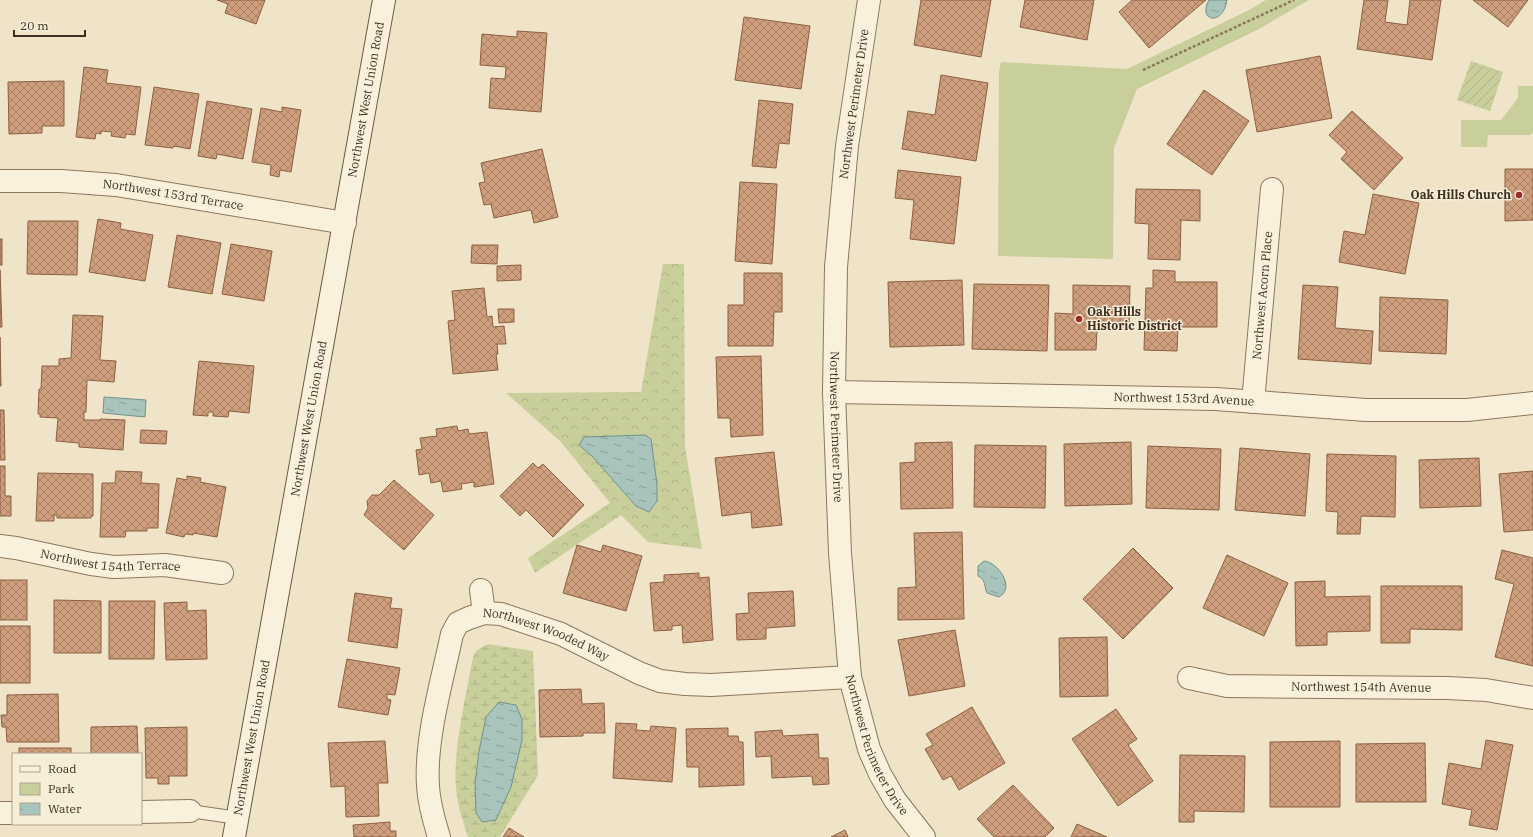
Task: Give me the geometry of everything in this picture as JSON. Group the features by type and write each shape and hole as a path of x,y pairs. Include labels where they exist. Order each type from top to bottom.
{"street":[{"name":"Northwest West Union Road","path":"236,828 384,0"},
{"name":"Northwest Perimeter Drive","path":"869,0 847,146 836,267 834,392 840,553 850,677 869,749 880,774 895,800 924,837"},
{"name":"Northwest 153rd Terrace","path":"0,181 60,181 116,185 345,223"},
{"name":"Northwest Acorn Place","path":"1253,402 1272,189"},
{"name":"Northwest 153rd Avenue","path":"834,392 1208,399 1366,410 1467,410 1533,403"},
{"name":"Northwest 154th Terrace","path":"0,546 91,564 114,566 165,565 222,573"},
{"path":"481,590 484,613"},
{"name":"Northwest Wooded Way","path":"439,837 434,822 428,787 428,750 452,634 458,623 484,613 501,614 561,634 638,673 660,681 711,685 850,677"},
{"name":"Northwest 154th Avenue","path":"1189,678 1227,686 1447,688 1486,690 1533,698"},
{"path":"142,812 190,811"},
{"path":"0,813 12,813"}],"lane":[{"path":"190,811 236,828"}],"path":[{"path":"1144,70 1294,0"}],"green space":[{"path":"1266,0 1309,0 1259,29 1137,89 1114,148 1113,259 998,256 999,72 1001,62 1127,69 1249,10"},
{"path":"1471,61 1503,72 1490,111 1457,100"},
{"path":"1518,86 1533,86 1533,133 1529,135 1488,135 1487,147 1461,147 1461,120 1501,120 1518,98"},
{"path":"663,264 684,264 685,446 702,549 648,542 621,515 535,573 528,558 610,503 561,442 506,393 641,392"},
{"path":"488,644 533,651 538,775 500,837 468,837 460,812 456,787 456,755 473,657 477,650"}],"water":[{"path":"1209,0 1227,0 1225,9 1221,14 1212,18 1208,16 1206,13 1206,7"},
{"path":"104,397 146,400 145,417 103,413"},
{"path":"645,435 651,439 657,484 657,501 649,512 636,506 592,456 579,445 584,437"},
{"path":"984,561 995,566 1003,576 1006,588 1004,593 999,597 987,593 984,581 978,576 978,566"},
{"path":"499,702 516,705 522,719 522,740 511,787 496,820 482,822 476,813 475,783 479,751 486,717"}],"building":[{"path":"217,0 265,0 256,24 225,13 228,4"},
{"path":"921,0 991,0 981,57 914,45"},
{"path":"1025,0 1094,0 1087,40 1020,27"},
{"path":"1132,0 1206,0 1149,48 1119,12"},
{"path":"1364,0 1388,0 1385,22 1407,25 1410,0 1441,0 1432,60 1357,49"},
{"path":"1473,0 1528,0 1508,27"},
{"path":"744,17 810,26 801,89 735,80"},
{"path":"517,31 547,33 541,112 489,108 491,78 505,79 506,67 480,65 482,34 517,37"},
{"path":"1320,56 1332,118 1257,132 1246,70"},
{"path":"84,67 108,70 106,83 141,87 135,135 126,134 125,138 111,136 112,132 101,131 101,134 96,133 95,139 76,137"},
{"path":"941,75 988,83 976,161 902,149 908,111 935,115"},
{"path":"64,81 64,126 42,126 42,133 9,134 8,82"},
{"path":"154,87 199,94 190,149 174,146 173,148 145,145"},
{"path":"1204,90 1249,121 1212,175 1167,144"},
{"path":"759,100 793,104 789,144 779,143 776,168 752,166"},
{"path":"207,101 252,109 243,159 217,154 216,159 198,156"},
{"path":"282,107 301,110 291,172 280,170 279,177 270,175 271,165 252,162 261,108 282,112"},
{"path":"1352,111 1403,158 1374,190 1341,159 1347,152 1329,135"},
{"path":"542,149 558,217 534,223 531,210 494,218 491,204 484,205 479,183 485,182 481,163"},
{"name":"Oak Hills Church","path":"1505,169 1533,169 1533,220 1505,221"},
{"path":"898,170 961,177 954,244 910,239 914,200 895,198"},
{"path":"740,182 777,184 772,264 735,261"},
{"path":"1136,189 1200,190 1200,221 1181,220 1180,260 1148,259 1149,224 1135,223"},
{"path":"1373,194 1419,203 1405,274 1339,262 1344,231 1365,235"},
{"path":"98,219 121,223 120,229 153,235 145,281 89,272"},
{"path":"28,221 78,221 77,275 27,274"},
{"path":"177,235 221,243 212,294 168,287"},
{"path":"0,239 2,239 2,265 0,265"},
{"path":"231,244 272,251 264,301 222,294"},
{"path":"472,245 498,245 497,264 471,263"},
{"path":"521,265 521,280 497,281 497,266"},
{"path":"0,270 2,327 0,327"},
{"path":"1153,270 1175,271 1175,282 1217,282 1217,327 1178,327 1177,351 1144,350 1146,288 1153,288"},
{"path":"744,273 782,273 782,312 774,312 773,346 728,346 728,305 744,305"},
{"path":"962,280 964,345 890,347 888,282"},
{"path":"974,284 1049,285 1047,351 972,349"},
{"path":"1073,285 1130,286 1129,330 1097,330 1096,350 1055,350 1055,313 1073,314"},
{"path":"1303,285 1338,287 1335,328 1373,331 1371,364 1298,359"},
{"path":"484,288 487,317 492,316 493,327 504,326 506,344 497,344 498,354 496,354 498,370 453,374 448,321 455,320 452,291"},
{"path":"1380,297 1448,300 1446,354 1379,351"},
{"path":"498,309 514,309 514,322 499,323"},
{"path":"73,315 103,316 100,360 116,361 114,382 87,380 86,412 84,412 84,420 125,420 123,450 79,447 79,443 56,441 58,418 40,417 40,414 38,414 42,366 59,366 59,359 71,358"},
{"path":"0,337 1,386 0,386"},
{"path":"761,356 763,435 731,437 730,418 718,418 716,357"},
{"path":"199,361 254,366 249,413 229,411 228,417 213,416 213,412 208,412 208,416 193,415"},
{"path":"0,410 4,410 5,460 0,460"},
{"path":"457,426 458,431 468,429 469,434 487,432 494,484 474,487 474,482 461,484 462,489 443,492 441,481 431,483 429,473 419,475 416,450 422,449 420,438 437,436 436,429"},
{"path":"141,430 167,431 166,444 140,443"},
{"path":"952,442 953,508 901,509 900,463 915,462 915,443"},
{"path":"1131,442 1132,504 1065,506 1064,444"},
{"path":"975,445 1046,446 1045,508 974,507"},
{"path":"1148,446 1221,449 1219,510 1146,508"},
{"path":"1240,448 1310,454 1305,516 1235,510"},
{"path":"774,452 782,525 752,528 751,512 722,516 715,458"},
{"path":"1327,454 1396,456 1395,517 1361,516 1360,534 1337,534 1338,512 1326,511"},
{"path":"1479,458 1481,506 1420,508 1419,460"},
{"path":"533,463 538,468 543,464 584,505 553,537 526,510 520,516 500,496"},
{"path":"0,466 5,466 5,496 11,496 11,516 0,516"},
{"path":"116,471 142,472 141,483 159,484 158,528 147,528 147,531 126,531 125,537 100,537 102,483 115,483"},
{"path":"1533,471 1533,530 1504,532 1499,474"},
{"path":"38,473 93,474 93,516 91,516 91,518 57,518 57,515 54,515 54,521 36,521"},
{"path":"187,476 201,478 200,482 226,487 217,537 193,533 193,535 185,534 184,537 166,533 177,478 187,480"},
{"path":"394,480 434,515 404,550 364,515 368,508 367,501 372,495 379,495"},
{"path":"962,532 964,619 898,620 898,588 916,587 914,533"},
{"path":"577,545 601,552 603,545 642,556 626,611 563,593"},
{"path":"1133,548 1173,588 1123,639 1083,599"},
{"path":"1502,550 1533,558 1533,666 1495,657 1514,584 1495,579"},
{"path":"1227,555 1288,583 1264,636 1203,608"},
{"path":"699,573 699,578 709,577 713,640 683,643 682,625 672,626 672,630 654,631 650,583 664,582 664,575"},
{"path":"0,580 27,580 27,620 0,620"},
{"path":"1325,581 1325,597 1370,596 1370,631 1327,632 1327,645 1296,646 1295,582"},
{"path":"1381,586 1462,586 1462,630 1410,629 1410,643 1381,643"},
{"path":"793,591 795,626 766,628 766,639 737,640 736,614 749,613 748,593"},
{"path":"355,593 392,598 390,608 402,609 397,648 348,641"},
{"path":"54,600 101,601 101,653 54,653"},
{"path":"109,601 155,601 154,659 109,659"},
{"path":"187,602 187,611 206,610 207,659 166,660 164,603"},
{"path":"0,626 30,626 30,683 0,683"},
{"path":"955,630 965,686 909,696 898,640"},
{"path":"1107,637 1108,696 1060,697 1059,638"},
{"path":"347,659 400,668 395,695 387,694 387,699 391,700 388,715 338,707"},
{"path":"581,689 582,704 604,703 605,733 583,733 583,736 540,737 539,690"},
{"path":"58,694 59,742 7,742 6,727 2,727 1,715 7,715 7,695"},
{"path":"972,707 1005,763 959,790 951,776 943,780 925,749 933,745 926,734"},
{"path":"1116,709 1137,739 1128,745 1153,781 1118,806 1072,739"},
{"path":"616,723 637,724 636,730 650,731 651,726 676,728 672,782 613,778"},
{"path":"137,726 138,753 91,753 91,727"},
{"path":"187,727 187,776 169,776 169,784 158,784 158,778 146,778 145,728"},
{"path":"728,728 728,736 738,736 739,742 743,742 744,785 699,787 699,767 687,767 686,729"},
{"path":"782,730 783,736 818,734 819,758 828,758 829,784 813,785 812,776 772,778 771,756 756,757 755,732"},
{"path":"1486,740 1513,745 1497,830 1469,825 1472,810 1442,804 1449,763 1481,769"},
{"path":"385,741 388,783 378,783 379,816 346,817 345,786 331,787 328,743"},
{"path":"1340,741 1340,807 1270,807 1270,742"},
{"path":"1425,743 1426,802 1356,802 1356,744"},
{"path":"19,748 71,748 71,753 19,753"},
{"path":"1180,755 1245,756 1244,812 1194,811 1194,822 1179,822"},
{"path":"1013,785 1054,828 1045,837 994,837 977,819"},
{"path":"390,822 390,831 396,831 396,837 354,837 353,825"},
{"path":"1077,824 1107,837 1071,837"},
{"path":"509,828 524,837 503,837"},
{"path":"845,830 848,837 831,837"}],"place":[{"name":"Oak Hills Church","path":"1519,195"},
{"name":"Oak Hills Historic District","path":"1079,319"}]}
